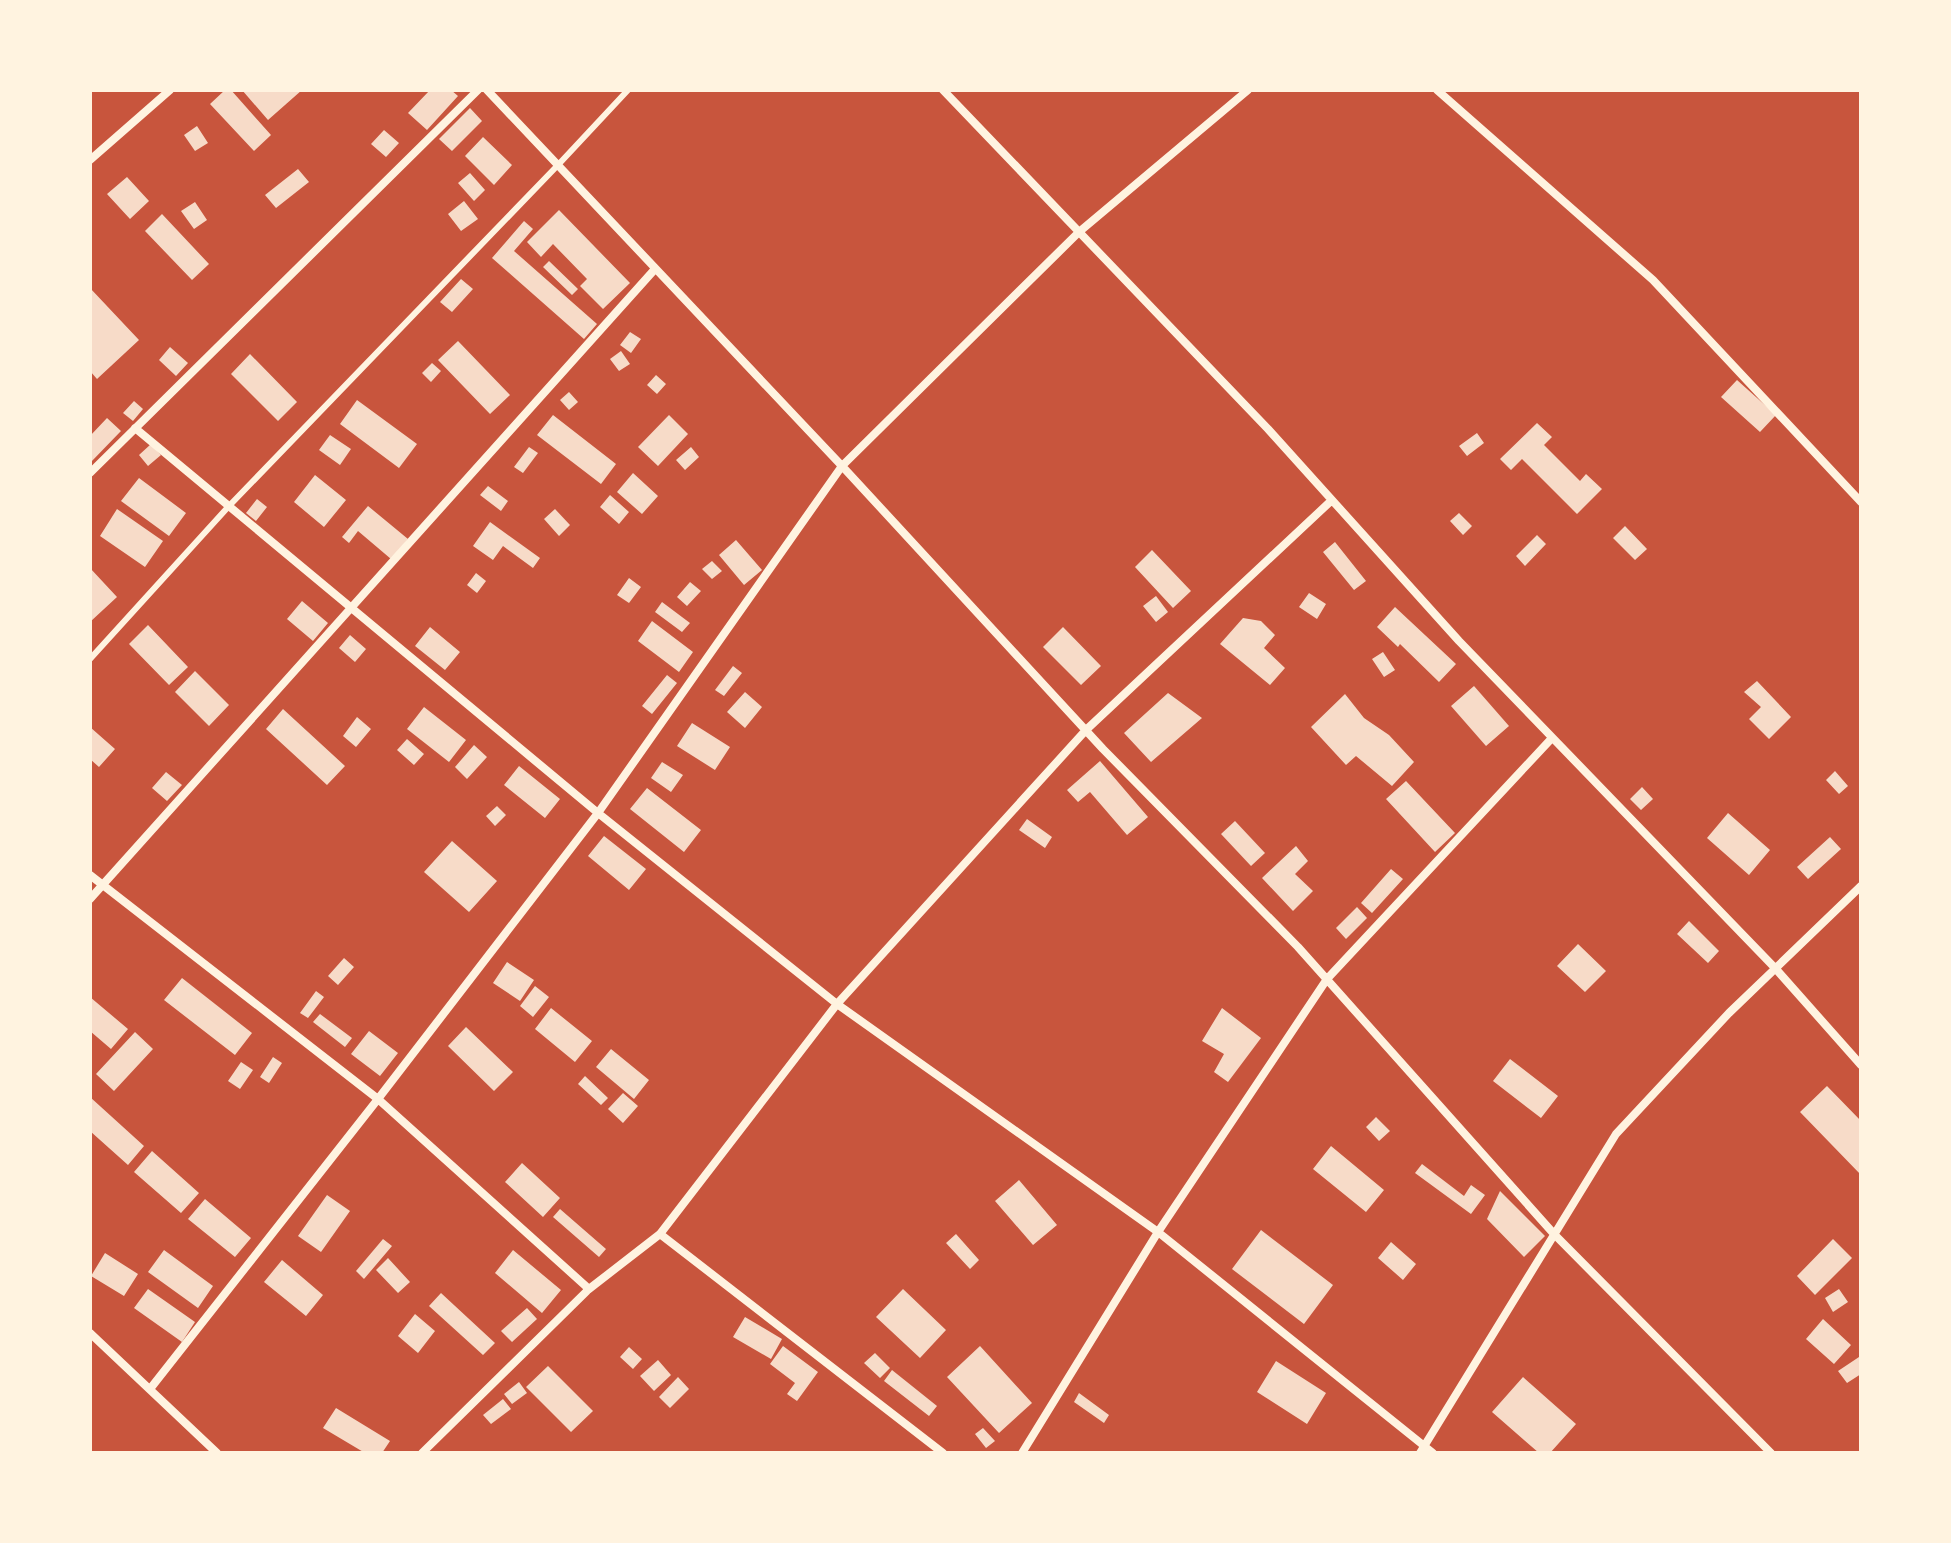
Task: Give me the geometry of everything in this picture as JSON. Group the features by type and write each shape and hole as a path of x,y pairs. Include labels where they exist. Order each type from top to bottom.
{"street":[{"path":"90,160 170,90"},
{"path":"90,473 478,90"},
{"path":"487,90 1086,730 1327,979 1554,1234 1771,1453"},
{"path":"943,90 1268,429 1459,641 1775,968 1861,1065"},
{"path":"150,1389 598,813 842,466 1079,232 1248,90"},
{"path":"1437,90 1653,280 1861,502"},
{"path":"90,899 655,269"},
{"path":"135,428 598,813 837,1004 1158,1232 1422,1450 1433,1453"},
{"path":"422,1453 589,1289 660,1234 837,1004 1086,730 1332,500"},
{"path":"1022,1453 1158,1232 1327,979 1552,738"},
{"path":"90,875 378,1099 589,1289"},
{"path":"1422,1450 1616,1134 1775,968 1861,886"},
{"path":"660,1234 943,1453"},
{"path":"90,1333 217,1453"}],"lane":[{"path":"90,659 229,506 628,90"}],"building":[{"path":"225,90 231,90 271,135 254,151 210,104"},
{"path":"242,90 302,90 268,120"},
{"path":"430,90 451,90 458,96 427,130 408,113"},
{"path":"470,108 482,121 452,151 439,139"},
{"path":"197,126 208,143 195,151 184,135"},
{"path":"384,130 399,143 386,157 371,144"},
{"path":"483,137 512,165 494,185 465,156"},
{"path":"298,169 309,182 276,208 265,195"},
{"path":"470,173 485,190 474,201 458,183"},
{"path":"127,177 149,201 130,219 107,194"},
{"path":"464,201 478,219 461,231 448,214"},
{"path":"195,202 207,220 194,229 181,211"},
{"path":"559,210 630,283 603,309 580,286 587,279 553,244 541,257 527,242"},
{"path":"162,214 209,264 192,280 145,231"},
{"path":"524,221 533,229 514,251 597,324 584,339 492,258"},
{"path":"549,261 578,289 572,295 543,267"},
{"path":"461,279 473,289 452,312 440,302"},
{"path":"90,288 139,340 97,379 90,371"},
{"path":"630,332 641,339 631,353 620,345"},
{"path":"458,341 510,395 490,414 438,360"},
{"path":"170,347 188,363 176,376 159,360"},
{"path":"621,351 630,364 619,371 610,359"},
{"path":"250,354 297,402 278,421 231,374"},
{"path":"432,363 441,371 431,382 422,373"},
{"path":"656,375 666,384 657,394 647,385"},
{"path":"1737,380 1776,415 1760,432 1721,397"},
{"path":"569,392 578,402 569,410 560,400"},
{"path":"357,400 417,444 399,468 340,424"},
{"path":"134,401 143,409 133,421 123,413"},
{"path":"553,415 616,464 601,484 537,435"},
{"path":"669,415 688,434 658,466 638,447"},
{"path":"107,418 121,431 90,463 90,436"},
{"path":"1537,423 1552,437 1544,445 1580,481 1586,474 1602,489 1577,514 1522,459 1511,470 1500,459"},
{"path":"1477,433 1484,443 1467,456 1459,446"},
{"path":"330,435 351,449 340,465 319,450"},
{"path":"151,444 161,455 148,466 139,455"},
{"path":"529,447 538,453 523,473 514,467"},
{"path":"691,447 699,457 685,470 676,460"},
{"path":"633,473 658,496 642,514 617,492"},
{"path":"315,475 346,500 324,527 294,502"},
{"path":"139,478 186,513 169,536 121,501"},
{"path":"488,486 508,501 501,511 480,495"},
{"path":"610,495 629,512 619,524 600,507"},
{"path":"257,499 267,507 256,521 246,513"},
{"path":"368,506 408,539 391,559 358,531 349,543 342,537"},
{"path":"117,509 163,541 145,567 100,536"},
{"path":"555,509 570,525 559,536 544,519"},
{"path":"1459,513 1472,526 1463,535 1450,521"},
{"path":"490,522 540,558 533,568 503,546 493,560 473,546"},
{"path":"1625,526 1647,549 1635,560 1613,538"},
{"path":"1537,535 1546,544 1525,566 1516,556"},
{"path":"736,540 762,570 744,585 719,555"},
{"path":"1335,542 1366,581 1354,590 1323,552"},
{"path":"1152,550 1191,591 1173,608 1135,567"},
{"path":"712,561 722,571 712,579 702,569"},
{"path":"90,568 117,597 90,622"},
{"path":"476,573 486,581 477,593 467,585"},
{"path":"629,578 641,587 629,603 617,595"},
{"path":"690,582 701,591 687,606 677,597"},
{"path":"1309,593 1326,604 1317,619 1299,607"},
{"path":"1156,596 1168,612 1156,622 1143,606"},
{"path":"302,601 328,623 313,641 287,619"},
{"path":"662,602 690,623 682,632 655,612"},
{"path":"1395,607 1456,664 1439,682 1400,644 1398,647 1377,627"},
{"path":"1243,618 1261,621 1275,635 1264,648 1285,668 1270,685 1220,644"},
{"path":"652,621 693,652 679,672 638,641"},
{"path":"148,625 188,667 169,685 129,644"},
{"path":"430,627 460,652 445,670 415,646"},
{"path":"1063,627 1101,666 1081,685 1043,647"},
{"path":"350,635 366,649 355,662 339,648"},
{"path":"1383,652 1395,670 1384,677 1372,659"},
{"path":"733,666 742,673 724,696 715,690"},
{"path":"195,671 229,705 209,726 175,692"},
{"path":"667,675 677,683 652,714 642,706"},
{"path":"1757,681 1791,717 1769,739 1749,719 1761,707 1744,692"},
{"path":"1474,686 1509,726 1486,746 1451,706"},
{"path":"745,692 762,707 745,728 727,712"},
{"path":"1168,693 1202,718 1151,762 1124,733"},
{"path":"1345,694 1364,718 1389,735 1414,762 1392,786 1356,756 1346,765 1311,727"},
{"path":"424,707 466,740 449,762 407,729"},
{"path":"283,709 345,766 327,785 266,729"},
{"path":"357,717 371,729 356,747 343,736"},
{"path":"692,723 730,747 715,770 677,746"},
{"path":"90,727 115,749 99,767 90,759"},
{"path":"407,739 424,754 414,765 397,750"},
{"path":"474,745 487,757 467,779 455,767"},
{"path":"1100,761 1148,817 1127,835 1090,792 1078,802 1067,790"},
{"path":"662,762 683,775 671,792 651,778"},
{"path":"519,766 560,799 545,818 504,785"},
{"path":"1835,771 1848,786 1839,794 1826,780"},
{"path":"166,772 182,785 167,801 152,788"},
{"path":"1406,781 1455,833 1435,852 1386,799"},
{"path":"1642,787 1653,799 1641,810 1630,799"},
{"path":"647,788 701,830 684,852 630,809"},
{"path":"497,806 506,815 495,826 486,816"},
{"path":"1728,813 1770,850 1749,875 1707,838"},
{"path":"1027,819 1052,837 1045,848 1019,830"},
{"path":"1235,821 1265,853 1251,866 1221,834"},
{"path":"604,836 646,869 629,890 588,856"},
{"path":"1830,837 1841,849 1808,879 1797,867"},
{"path":"452,841 497,881 469,912 424,872"},
{"path":"1296,846 1308,861 1295,874 1313,891 1293,911 1262,878"},
{"path":"1391,869 1403,879 1372,913 1361,903"},
{"path":"1357,907 1367,918 1346,939 1336,928"},
{"path":"1689,921 1719,951 1708,963 1677,934"},
{"path":"1578,944 1606,971 1585,992 1557,966"},
{"path":"344,958 354,967 338,985 328,976"},
{"path":"507,962 534,980 520,1001 493,983"},
{"path":"182,978 252,1033 235,1055 164,1000"},
{"path":"535,986 549,997 533,1017 520,1006"},
{"path":"316,991 324,997 308,1018 300,1013"},
{"path":"90,997 128,1029 111,1049 90,1031"},
{"path":"551,1008 592,1041 575,1062 535,1029"},
{"path":"1222,1008 1261,1038 1228,1082 1214,1072 1224,1054 1202,1041"},
{"path":"320,1014 352,1038 345,1047 313,1022"},
{"path":"466,1027 513,1072 494,1091 448,1046"},
{"path":"369,1031 398,1053 380,1076 351,1054"},
{"path":"135,1032 153,1049 114,1091 96,1074"},
{"path":"611,1049 649,1080 634,1099 596,1067"},
{"path":"273,1057 282,1063 269,1083 260,1077"},
{"path":"1510,1059 1558,1096 1541,1118 1493,1081"},
{"path":"241,1062 253,1070 240,1089 228,1081"},
{"path":"585,1076 608,1098 601,1105 578,1084"},
{"path":"1827,1086 1861,1121 1861,1175 1800,1112"},
{"path":"623,1093 638,1106 623,1123 608,1109"},
{"path":"90,1097 144,1146 128,1165 90,1131"},
{"path":"1376,1117 1390,1131 1379,1141 1366,1127"},
{"path":"1331,1146 1384,1190 1366,1212 1313,1169"},
{"path":"152,1151 199,1193 181,1213 134,1172"},
{"path":"522,1163 560,1198 543,1217 505,1182"},
{"path":"1422,1164 1464,1196 1471,1185 1485,1195 1471,1214 1415,1173"},
{"path":"1019,1180 1057,1225 1033,1245 995,1201"},
{"path":"1500,1191 1545,1236 1524,1257 1487,1219"},
{"path":"327,1195 350,1211 321,1252 298,1236"},
{"path":"205,1199 251,1238 235,1257 188,1219"},
{"path":"560,1209 606,1249 599,1257 553,1217"},
{"path":"1261,1230 1333,1285 1304,1324 1232,1269"},
{"path":"956,1234 979,1260 970,1269 946,1243"},
{"path":"383,1239 392,1246 364,1279 356,1271"},
{"path":"1833,1239 1852,1258 1815,1295 1797,1276"},
{"path":"1391,1242 1416,1264 1403,1280 1378,1258"},
{"path":"164,1250 213,1286 198,1308 148,1272"},
{"path":"513,1250 561,1290 542,1313 495,1273"},
{"path":"105,1253 138,1274 124,1296 91,1276"},
{"path":"388,1258 410,1282 398,1293 376,1270"},
{"path":"282,1260 323,1295 306,1316 264,1282"},
{"path":"148,1289 195,1322 182,1342 134,1308"},
{"path":"903,1289 946,1330 920,1358 876,1317"},
{"path":"1839,1289 1848,1302 1833,1312 1825,1298"},
{"path":"441,1293 495,1343 483,1355 429,1306"},
{"path":"527,1308 537,1319 512,1342 501,1331"},
{"path":"415,1314 435,1331 418,1353 398,1336"},
{"path":"745,1317 782,1339 771,1359 733,1337"},
{"path":"1823,1319 1851,1345 1834,1364 1806,1339"},
{"path":"783,1346 818,1372 797,1401 787,1394 795,1383 770,1364"},
{"path":"980,1346 1032,1403 999,1433 947,1377"},
{"path":"629,1347 642,1359 633,1369 620,1357"},
{"path":"875,1353 890,1368 880,1378 864,1363"},
{"path":"1859,1357 1861,1374 1847,1383 1838,1371"},
{"path":"658,1360 671,1375 654,1391 640,1376"},
{"path":"1276,1361 1326,1393 1307,1424 1257,1392"},
{"path":"548,1366 593,1411 571,1432 526,1387"},
{"path":"892,1370 937,1406 929,1416 884,1381"},
{"path":"678,1377 689,1389 670,1408 659,1397"},
{"path":"1523,1377 1576,1424 1550,1453 1539,1453 1492,1412"},
{"path":"519,1382 527,1393 512,1404 504,1394"},
{"path":"1079,1393 1109,1415 1104,1423 1074,1402"},
{"path":"503,1399 511,1409 491,1424 483,1415"},
{"path":"336,1408 390,1441 382,1453 365,1453 323,1428"},
{"path":"983,1428 995,1441 986,1448 975,1434"}]}
